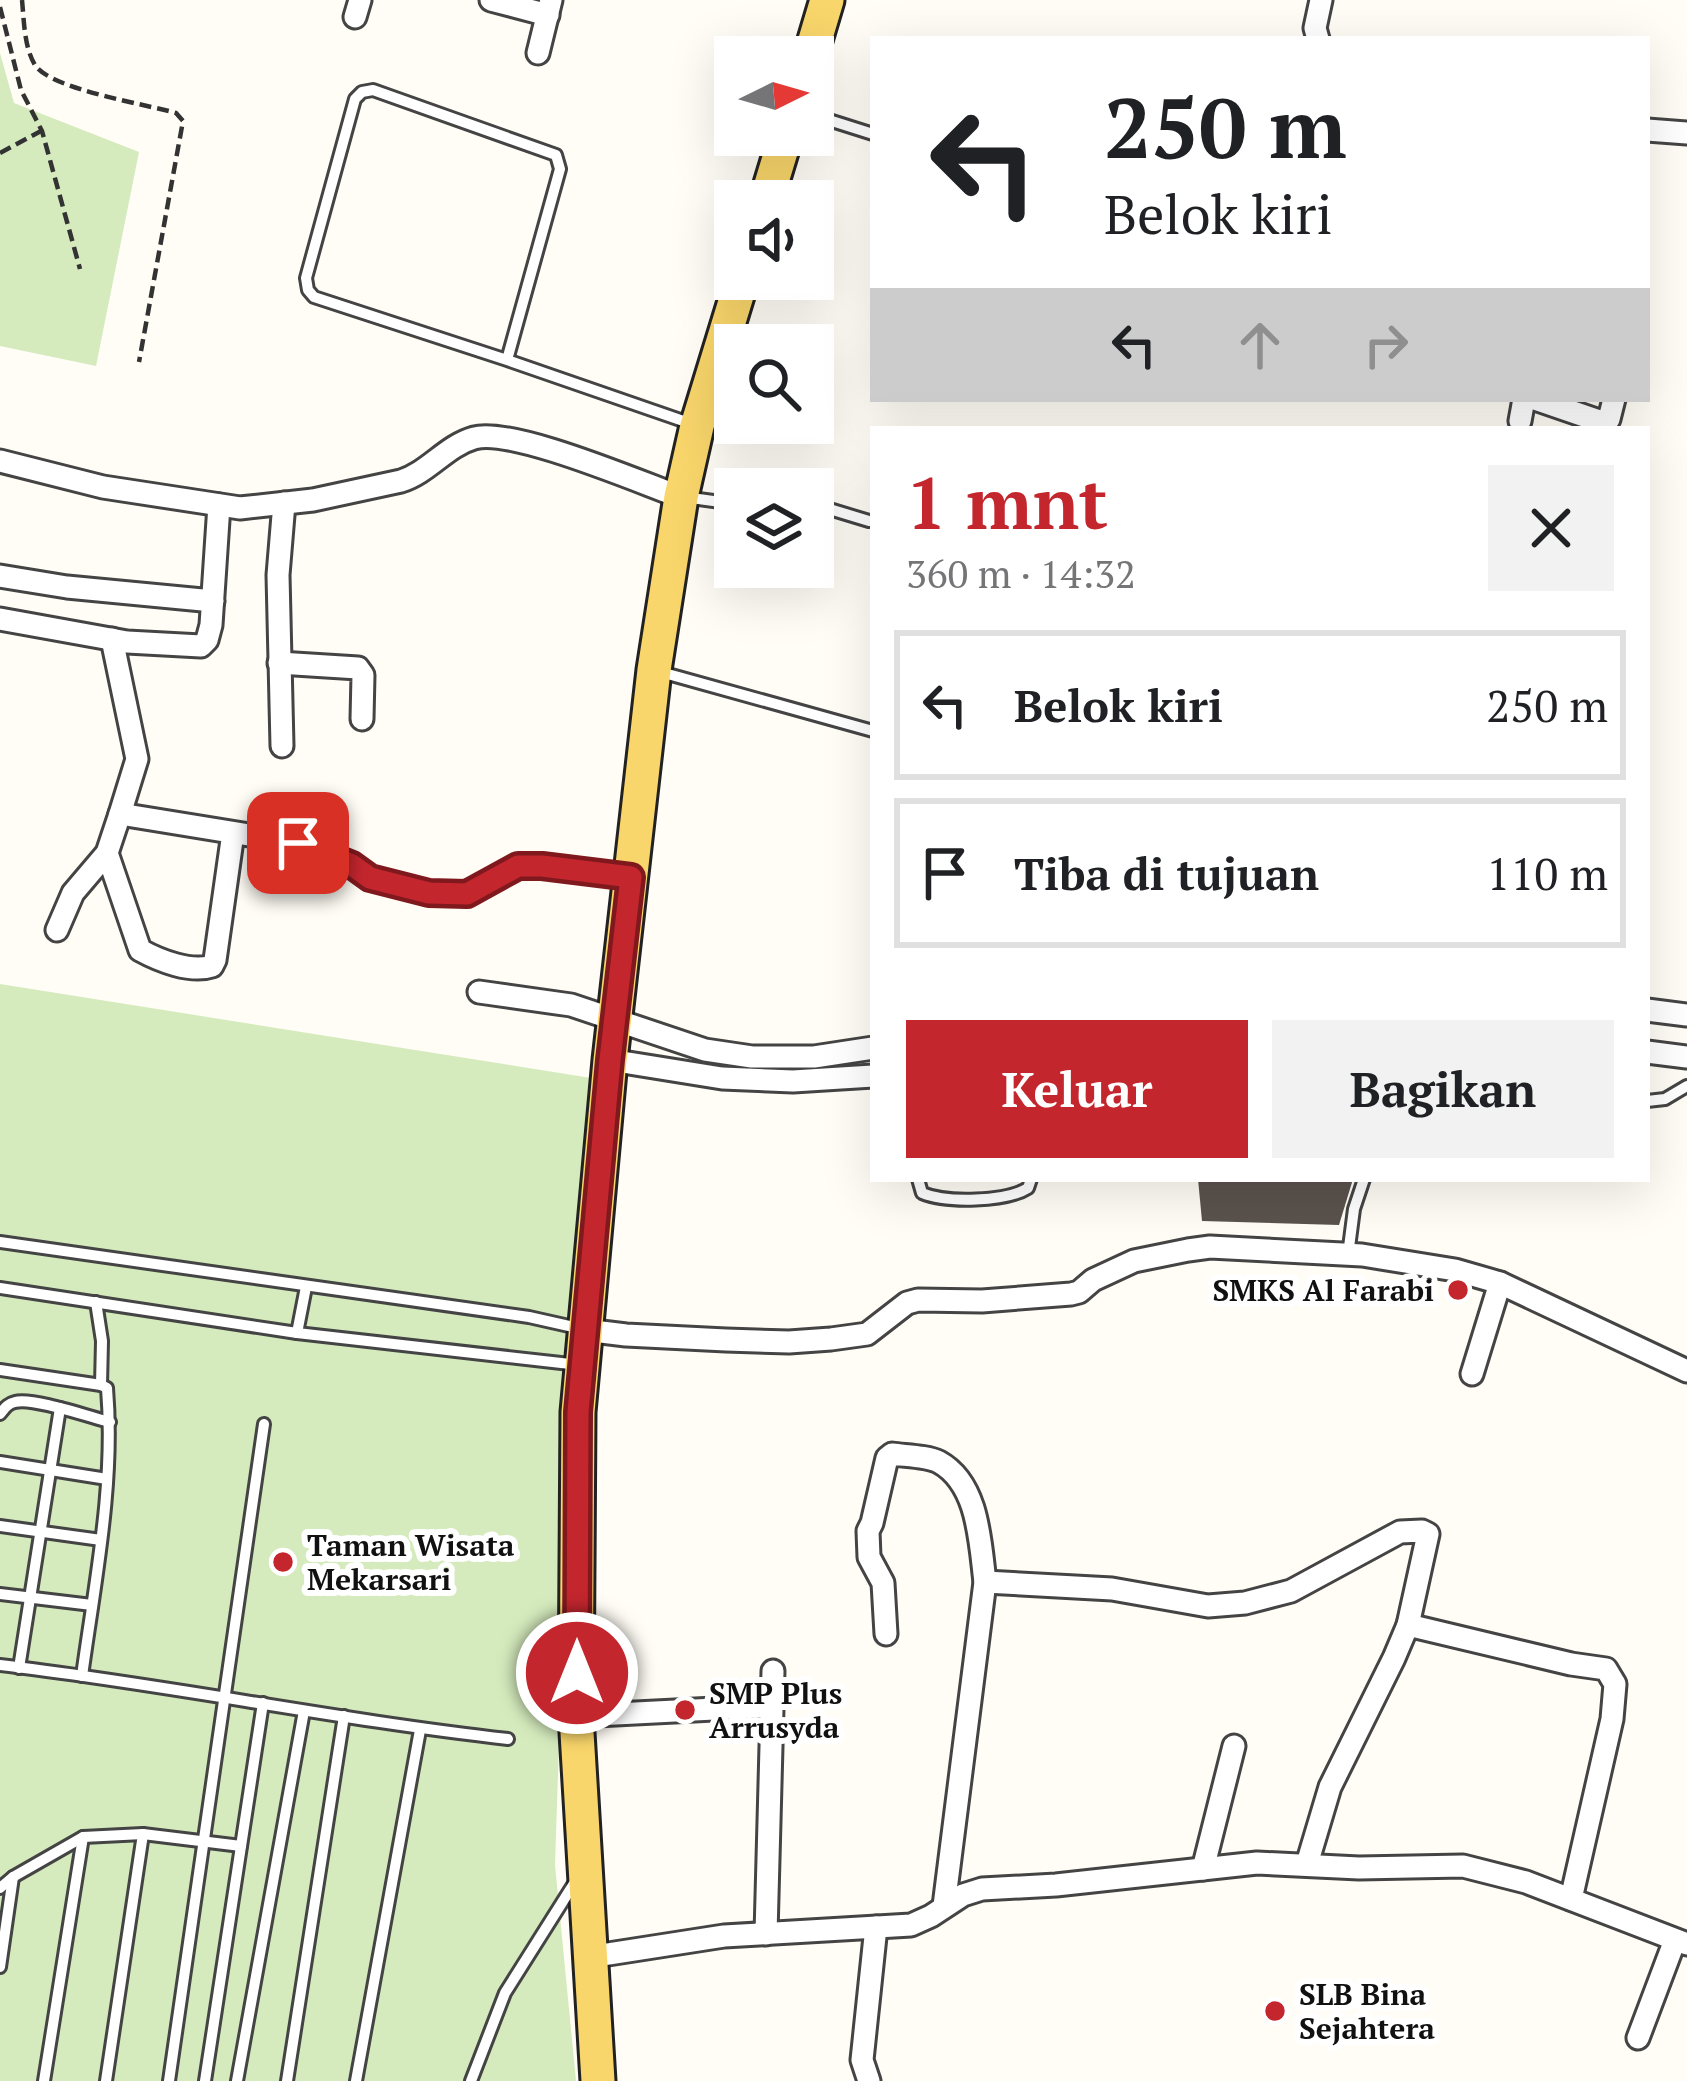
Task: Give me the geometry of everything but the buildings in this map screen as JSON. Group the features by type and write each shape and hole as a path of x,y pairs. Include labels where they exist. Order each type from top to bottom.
{"main road":[{"path":"816,36 827,0"},
{"path":"598,2081 576,1716 578,1412 614,1018 654,670 681,496 736,300"}],"street":[{"path":"490,0 550,8 538,52"},
{"path":"1317,36 1321,0"},
{"path":"1650,130 1687,133"},
{"path":"1544,402 1602,422 1609,418 1613,402"},
{"path":"0,460 103,487 240,508 348,494 401,481 453,448 474,438 494,436 681,496"},
{"path":"282,746 278,575 284,503"},
{"path":"0,619 127,642 201,646 208,637 213,601 219,505"},
{"path":"0,576 213,601"},
{"path":"57,930 74,893 107,853 134,771 136,746 112,639"},
{"path":"279,663 358,668 363,675 362,718"},
{"path":"120,814 298,843 352,865 370,878 429,893 467,894 518,866 631,877"},
{"path":"107,853 140,950 202,970 215,960 232,833"},
{"path":"479,992 571,1005 705,1049 752,1058 870,1048"},
{"path":"1650,1010 1687,1015"},
{"path":"1650,1052 1687,1057"},
{"path":"610,1060 722,1078 793,1081 870,1076"},
{"path":"585,1330 747,1341 857,1337 879,1328 918,1300 1071,1294 1134,1262 1210,1247 1348,1255 1454,1270 1500,1283 1687,1371"},
{"path":"1472,1374 1500,1283"},
{"path":"886,1634 884,1583 869,1556 868,1531 886,1459 892,1454 938,1461 956,1478 972,1506 985,1582 944,1906"},
{"path":"985,1582 1112,1589 1208,1606 1245,1603 1291,1591 1400,1532 1428,1534 1408,1625 1330,1787 1307,1864"},
{"path":"1408,1625 1610,1673 1616,1684 1612,1719 1571,1899"},
{"path":"766,1934 773,1671"},
{"path":"576,1716 772,1706"},
{"path":"1203,1869 1234,1746"},
{"path":"589,1957 724,1936 911,1925 982,1889 1055,1886 1257,1863 1463,1866 1571,1899 1681,1942 1637,2038"},
{"path":"869,2081 862,2060 876,1928"}],"lane":[{"path":"507,360 560,170 558,159 373,90 362,92 355,99 306,278 314,297 697,426"},
{"path":"834,122 870,133"},
{"path":"681,496 714,501"},
{"path":"834,510 868,521"},
{"path":"654,670 870,730"},
{"path":"1650,1101 1665,1100 1687,1086"},
{"path":"919,1182 922,1192 938,1200 1011,1196 1030,1182"},
{"path":"1348,1255 1363,1182"},
{"path":"0,1242 529,1317 585,1330"},
{"path":"297,1333 306,1287"},
{"path":"0,1288 297,1333 582,1366"},
{"path":"96,1301 102,1341 100,1384"},
{"path":"0,1370 107,1388 107,1480 82,1676"},
{"path":"0,1414 18,1401 110,1422"},
{"path":"19,1667 60,1408"},
{"path":"169,2081 264,1424"},
{"path":"0,1462 107,1480"},
{"path":"0,1526 101,1540"},
{"path":"0,1594 92,1605"},
{"path":"0,1665 420,1730 508,1738"},
{"path":"205,2081 263,1703"},
{"path":"237,2081 304,1711"},
{"path":"287,2081 344,1716"},
{"path":"356,2081 420,1730"},
{"path":"0,1888 83,1837 143,1834 241,1846"},
{"path":"106,2081 143,1834"},
{"path":"44,2081 83,1837"},
{"path":"472,2081 505,1993 584,1869"},
{"path":"0,1967 13,1877"}],"path":[{"path":"22,0 26,38 36,67 53,82 176,113 182,121 139,362"},
{"path":"0,7 21,90 41,131 80,269"},
{"path":"0,153 41,131"}],"green space":[{"path":"0,53 14,103 139,152 96,366 0,346"},
{"name":"Taman Wisata Mekarsari","path":"0,984 591,1078 575,1259 555,1865 576,2081 0,2081"}],"place":[{"name":"SMKS Al Farabi","path":"1458,1290"},
{"name":"Taman Wisata Mekarsari","path":"283,1562"},
{"name":"SMP Plus Arrusyda","path":"685,1710"},
{"name":"SLB Bina Sejahtera","path":"1275,2011"}],"route":[{"path":"298,843 352,865 370,878 448,895 467,894 518,866 631,877 578,1412 577,1673"}]}
